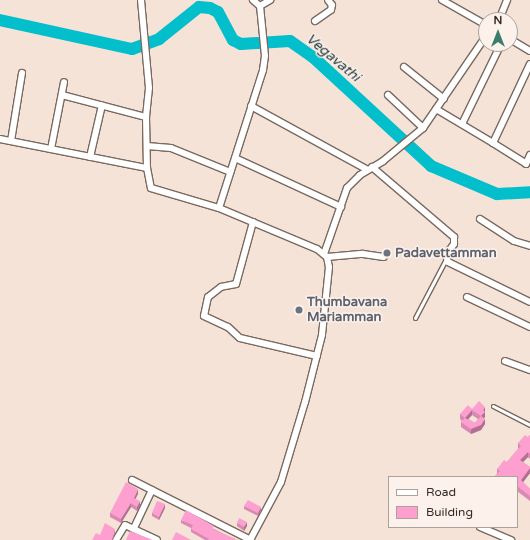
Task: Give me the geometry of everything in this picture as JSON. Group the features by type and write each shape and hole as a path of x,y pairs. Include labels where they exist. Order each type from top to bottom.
{"street":[{"path":"141,0 146,35 149,88 146,117 147,168 151,188 156,191 219,208 326,255 363,254 384,257"},
{"path":"219,208 264,64 263,32 260,6 253,0"},
{"path":"260,6 270,0"},
{"path":"316,21 331,10 332,5 328,0"},
{"path":"442,0 478,21"},
{"path":"502,12 507,0"},
{"path":"518,44 530,51"},
{"path":"132,480 250,540 277,491 305,402 317,356 330,278 326,255 347,188 370,168 383,161 413,138 423,128 478,48"},
{"path":"462,124 497,52"},
{"path":"493,143 530,64"},
{"path":"404,67 444,99"},
{"path":"11,141 22,73"},
{"path":"51,149 64,82"},
{"path":"62,95 146,117"},
{"path":"388,95 423,128"},
{"path":"90,157 102,105"},
{"path":"251,106 370,168 454,238 454,244 446,259 530,302"},
{"path":"436,109 528,165 530,155"},
{"path":"0,139 147,168"},
{"path":"147,146 171,148 230,172"},
{"path":"235,158 341,207"},
{"path":"480,219 514,241 530,246"},
{"path":"253,222 236,284 221,287 208,297 204,316 228,327 240,338 317,356"},
{"path":"467,297 530,327"},
{"path":"505,361 530,370"},
{"path":"134,528 152,490"},
{"path":"116,540 123,526 134,528 157,540"},
{"path":"482,528 511,540"}],"lane":[{"path":"415,318 446,259"},
{"path":"493,406 530,425"}],"building":[{"path":"479,401 485,407 483,410 485,412 481,416 472,410 465,418 460,414 468,405 472,409"},
{"path":"481,416 485,419 481,425 471,429 461,422 465,418 475,423"},
{"path":"525,435 528,437 530,435 530,454 528,452 520,460 530,467 521,480 530,489 530,496 518,487 518,476 495,476 500,471 497,469 504,460 507,462 521,446 518,443"},
{"path":"126,482 138,489 134,498 140,501 137,507 131,503 121,519 110,513"},
{"path":"248,500 261,507 258,513 244,506"},
{"path":"157,501 165,504 159,517 152,513"},
{"path":"186,510 214,526 212,529 236,539 208,540 209,539 191,529 193,525 181,520"},
{"path":"239,518 247,522 244,527 237,523"},
{"path":"105,523 115,529 112,540 92,540 96,533 100,535"},
{"path":"130,531 153,540 126,540"},
{"path":"176,532 191,540 172,540"}],"waterway":[{"name":"Vegavathi","path":"0,20 132,49 159,39 199,7 210,8 218,12 233,40 241,44 290,41 313,57 431,166 497,194 530,192"}],"place":[{"name":"Padavettamman","path":"387,253"},
{"name":"Thumbavana Mariamman","path":"299,310"}]}
